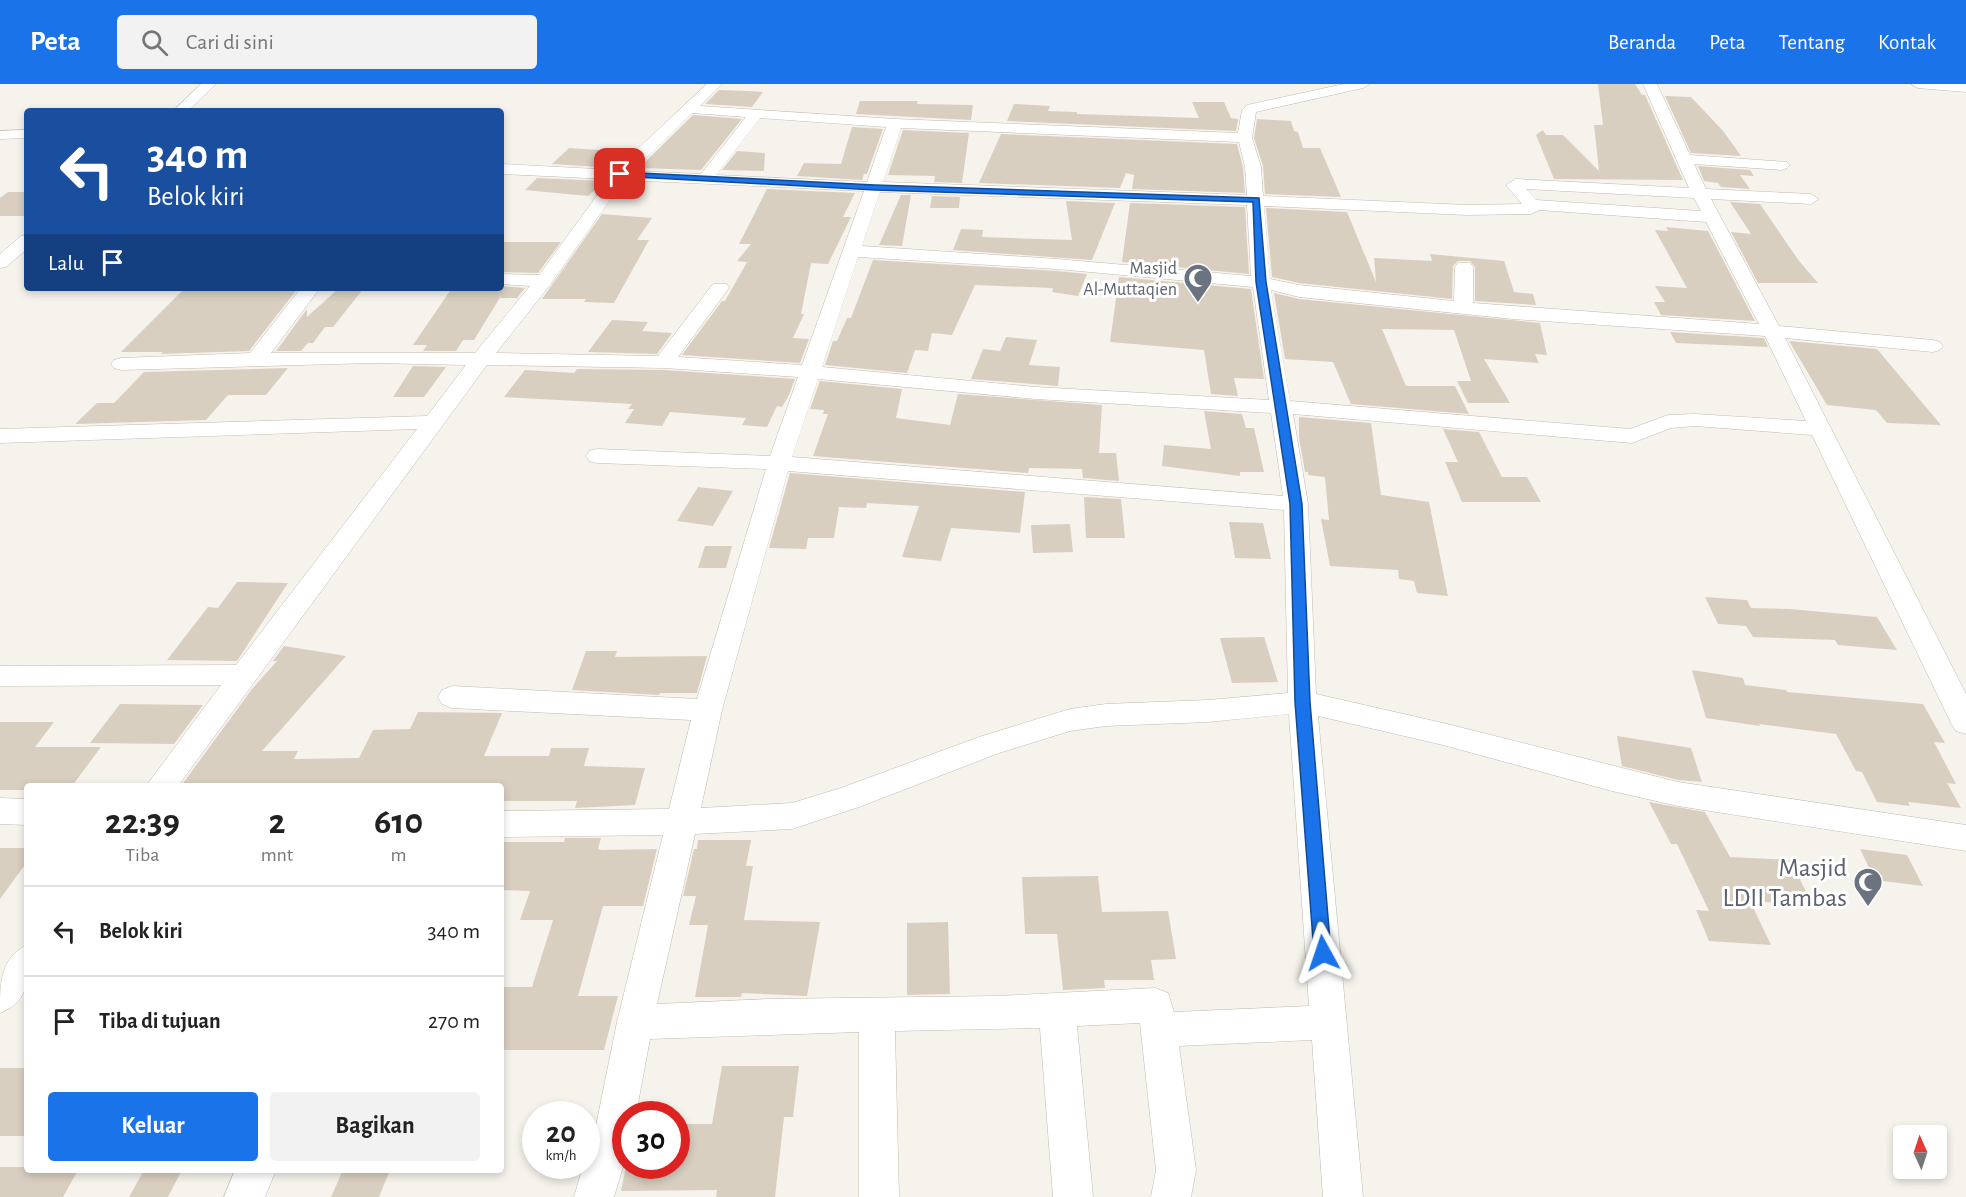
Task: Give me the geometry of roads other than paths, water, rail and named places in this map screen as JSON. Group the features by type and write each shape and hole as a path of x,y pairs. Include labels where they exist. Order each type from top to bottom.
{"street":[{"path":"183,108 209,84"},
{"path":"163,783 480,360 544,281 620,174 715,84"},
{"path":"1343,1197 1302,702 1296,504 1261,282 1257,200 1253,167 1245,138 1249,110 1252,108 1363,84"},
{"path":"1650,84 1699,192 1772,331 1966,723"},
{"path":"1918,84 1962,88"},
{"path":"689,109 895,123 1245,138"},
{"path":"705,179 757,112"},
{"path":"594,1197 615,1126 635,1022 708,710 779,463 895,123"},
{"path":"0,135 24,135"},
{"path":"1685,159 1782,165"},
{"path":"504,169 875,187 1509,211 1527,211 1533,207 1531,205"},
{"path":"1712,217 1531,205 1514,185 1811,199"},
{"path":"0,263 24,243"},
{"path":"853,250 1057,264 1261,282 1299,291 1463,308 1772,331 1933,346"},
{"path":"0,263 24,262"},
{"path":"1463,308 1464,267"},
{"path":"504,279 544,281"},
{"path":"664,362 720,288"},
{"path":"256,359 309,291"},
{"path":"121,364 373,357 664,362 811,372 1036,393 1282,407 1632,436 1668,422 1695,420 1821,429"},
{"path":"0,436 434,422"},
{"path":"597,456 779,463 1296,504"},
{"path":"0,675 245,675"},
{"path":"452,697 708,710"},
{"path":"504,824 682,822 792,816 848,798 989,745 1070,720 1106,715 1208,711 1302,702 1443,734 1528,758 1667,791 1721,802 1966,838"},
{"path":"0,811 24,812"},
{"path":"0,996 24,965"},
{"path":"635,1022 998,1013 1155,1005 1160,1030 1176,1170 1171,1197"},
{"path":"1057,1010 1073,1197"},
{"path":"877,1015 879,1197"},
{"path":"1160,1030 1328,1022"},
{"path":"244,1197 255,1173"}],"place":[{"name":"Masjid Al-Muttaqien","path":"1198,304"},
{"name":"Masjid LDII Tambas","path":"1868,908"}]}
